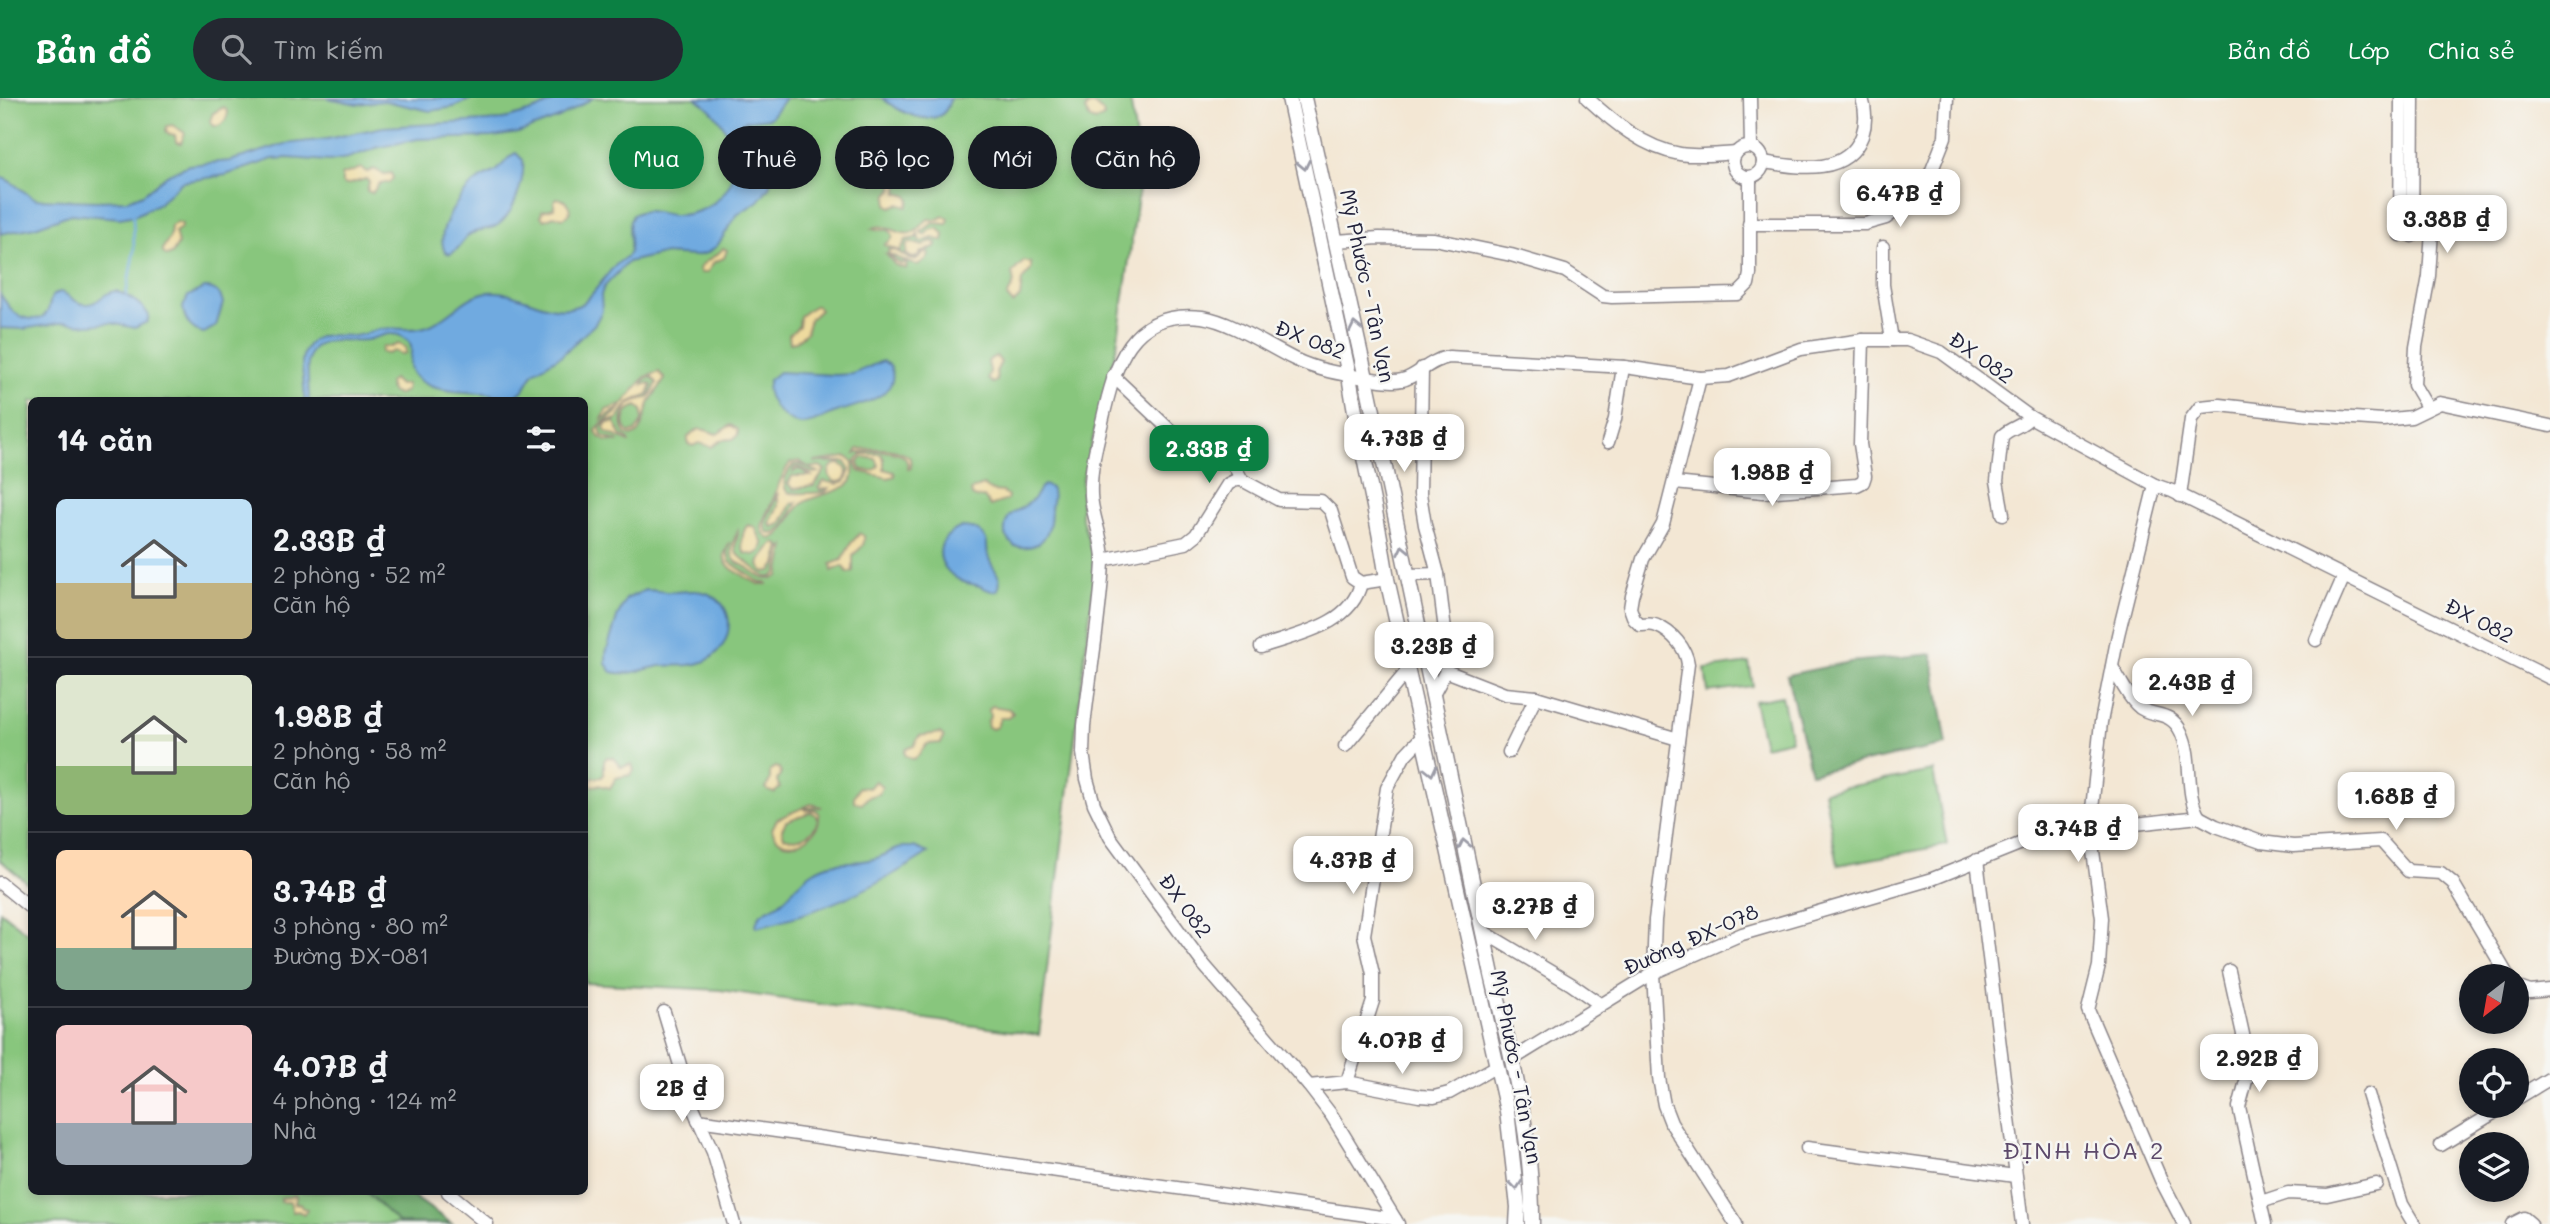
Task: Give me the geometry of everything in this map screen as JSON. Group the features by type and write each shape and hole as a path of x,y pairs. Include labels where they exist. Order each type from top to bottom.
{"main road":[{"name":"Mỹ Phước - Tân Vạn","path":"1289,98 1349,375 1388,579 1497,1066 1512,1148 1518,1207 1517,1224"},
{"name":"Mỹ Phước - Tân Vạn","path":"1304,98 1366,378 1482,931 1513,1059 1533,1193 1532,1224"}],"street":[{"path":"1587,98 1609,118 1650,144 1681,154 1736,153"},
{"path":"1750,98 1751,147"},
{"path":"1763,162 1803,167 1834,165 1842,160 1860,141 1864,129 1865,105 1862,98"},
{"path":"1749,224 1866,225 1886,218 1910,200 1937,162 1945,137 1947,98"},
{"path":"2400,98 2406,235 2413,98"},
{"path":"1751,147 1761,154 1763,162 1760,170 1750,177 1735,170 1733,161 1742,148 1751,147"},
{"path":"1336,241 1379,238 1434,239 1511,255 1565,271 1603,296 1621,298 1729,295 1744,290 1750,275 1750,177"},
{"path":"2427,407 2414,385 2416,348 2430,276 2432,231"},
{"path":"1883,247 1883,285 1892,340"},
{"name":"ĐX 082","path":"1396,1222 1332,1116 1204,965 1110,837 1094,804 1087,779 1083,739 1103,559 1091,497 1093,459 1113,376 1123,355 1151,326 1169,317 1205,317 1242,331 1324,371 1366,378 1404,380 1439,359 1449,357 1623,367 1700,378 1729,376 1801,349 1863,340 1907,340 1941,352 2030,417 2155,485 2550,678"},
{"path":"1675,483 1763,492 1857,485 1863,482 1865,476 1860,444 1863,340"},
{"path":"1608,442 1615,419 1623,367"},
{"path":"1422,368 1420,494 1438,574 1446,630 1446,671 1433,695"},
{"path":"1113,376 1172,432 1219,449 1231,460 1242,480"},
{"path":"1700,378 1663,524 1643,559 1630,608 1634,619 1640,625 1655,624 1671,636 1687,655 1688,664 1655,920 1653,973 1659,1078 1664,1105 1671,1123 1736,1224"},
{"path":"2180,496 2191,419 2200,407 2220,405 2383,420 2411,417 2440,403 2550,426"},
{"path":"2003,514 1997,481 2001,436 2025,424 2030,417"},
{"path":"1103,559 1186,543 1196,535 1228,484 1242,480 1276,499 1316,499 1327,505 1350,573 1361,583"},
{"path":"2155,485 2101,722 2090,829 2102,918 2099,966 2088,1010 2161,1180 2184,1224"},
{"path":"1408,575 1438,574"},
{"path":"2316,640 2344,576"},
{"path":"1361,583 1388,579"},
{"path":"1261,647 1329,622 1352,605 1361,583"},
{"path":"2112,667 2136,706 2171,718 2182,733 2188,759 2192,805 2199,817 2261,842 2293,846 2381,841 2409,871 2441,873 2453,883 2501,964"},
{"path":"1345,746 1408,670"},
{"path":"1446,671 1505,694 1536,697 1678,738"},
{"path":"1509,752 1536,697"},
{"path":"1347,1082 1373,1001 1373,974 1364,935 1387,788 1405,755 1423,736"},
{"name":"Đường ĐX-078","path":"1513,1059 1653,973 1742,934 1932,879 2027,841 2090,829 2199,817"},
{"path":"1977,860 2022,1224"},
{"path":"0,883 28,906"},
{"path":"1482,931 1601,1005"},
{"path":"2229,971 2250,1066 2239,1107 2265,1224"},
{"path":"2529,992 2550,990"},
{"path":"664,1012 698,1120 713,1152 734,1224"},
{"path":"1309,1086 1347,1082 1434,1097 1449,1093 1497,1066"},
{"path":"2529,1092 2550,1081"},
{"path":"2368,1094 2402,1204 2414,1224"},
{"path":"2441,1145 2485,1118"},
{"path":"698,1120 1358,1219 1396,1222"},
{"path":"1807,1148 2015,1176"},
{"path":"2260,1202 2288,1193 2327,1195 2376,1184"},
{"path":"451,1195 487,1224"},
{"path":"2512,1224 2524,1218 2531,1224"}],"green space":[{"path":"0,98 1130,98 1134,126 1071,126 1071,189 1139,189 1117,345 1082,481 1081,515 1093,557 1094,581 1039,1035 720,990 588,983 588,397 28,397 28,883 0,860"},
{"path":"1932,654 1947,745 1811,773 1787,675 1850,662"},
{"path":"1749,663 1753,686 1708,692 1705,669"},
{"path":"1782,696 1791,740 1764,746 1754,701"},
{"path":"1933,771 1947,845 1838,865 1824,791"},
{"path":"0,911 28,934 28,1195 411,1195 452,1224 0,1224"},
{"path":"369,1195 411,1195 452,1224 399,1223"}],"sand":[{"path":"1088,105 1095,105 1103,112 1104,117 1096,121 1090,119 1085,110"},
{"path":"224,107 228,112 225,120 214,126 210,121 213,113"},
{"path":"172,125 185,133 181,143 176,142 175,135 166,131 167,126"},
{"path":"361,168 367,172 374,169 384,174 391,173 393,178 389,183 380,183 372,193 367,191 369,182 366,179 346,185 342,183 342,175"},
{"path":"893,189 898,189 898,193 908,196 910,200 907,207 898,204 891,207 887,204 888,194"},
{"path":"557,198 567,203 569,214 564,218 554,216 544,220 542,211 554,208"},
{"path":"944,216 949,219 947,224 933,223 921,232 925,235 938,228 944,234 943,241 933,238 922,242 918,234 916,238 906,240 900,251 884,245 892,239 893,235 889,230 871,229 882,227 910,233 918,230 928,219 936,220"},
{"path":"177,222 182,224 175,232 178,244 172,254 167,256 163,253 163,248 170,237 171,226"},
{"path":"932,241 937,243 926,251 929,254 927,259 917,265 889,254 888,250 895,250 915,260 925,252 912,258 906,254 907,244 911,242 923,246"},
{"path":"723,248 727,250 724,258 714,262 707,273 701,273 699,269 702,265"},
{"path":"886,254 898,263 907,262 906,269 895,265"},
{"path":"1024,261 1031,263 1031,270 1022,280 1020,297 1013,304 1007,297 1014,283 1012,273"},
{"path":"814,306 820,310 810,319 806,333 790,343 789,335 799,326 800,316"},
{"path":"398,344 405,347 406,353 381,352 383,346"},
{"path":"996,356 1001,362 996,372 997,381 993,383 988,379 988,362"},
{"path":"659,372 665,379 650,401 639,433 631,436 626,434 623,426 623,418 630,403 651,395 657,383 652,377 643,383 652,385 648,394 630,402 618,419 607,421 600,427 602,436 619,442 606,441 599,437 596,431 605,421 621,407 602,419 606,410 623,404 645,377","holes":["637,406 642,410 642,421 636,431 630,433 624,424 626,415 630,409"]},
{"path":"393,379 399,385 407,384 406,391 397,395 391,392 389,383"},
{"path":"615,422 621,435 629,442 606,432 604,427 607,423"},
{"path":"731,425 738,430 738,435 733,439 721,440 712,447 699,443 693,446 688,444 688,437 696,430 702,429 717,434"},
{"path":"858,449 885,449 905,454 910,458 911,468 908,469 906,459 901,455 880,451 855,454"},
{"path":"862,454 881,454 884,469 894,472 895,476 888,478 858,471 855,462","holes":["863,457 876,459 879,465 876,469 860,469 858,463"]},
{"path":"847,457 853,462 852,479 844,487 803,503 781,533 770,539 763,531 763,523 790,463 799,461 810,468 820,466 825,470 814,486 793,489 788,484 792,476 811,476 799,469 793,472 794,468 799,467 811,473 818,472 800,464 793,465 784,482 785,489 790,493 825,492 829,488 818,488 824,481 837,484 845,482 850,470 846,462 814,462","holes":["778,493 778,506 770,523 772,527 781,524 791,504 797,502 782,529 773,533 767,532 765,522"]},
{"path":"838,464 844,467 847,473 844,479 838,482 832,479 829,473 832,467"},
{"path":"983,485 992,491 1003,492 1008,496 1007,500 990,506 984,497 972,496 971,490"},
{"path":"748,525 755,527 763,544 761,551 754,555 745,553 742,543"},
{"path":"738,531 736,552 766,577 777,573 781,550 785,546 779,576 770,579 762,578 735,561 732,548"},
{"path":"860,533 864,536 864,542 853,555 853,571 848,573 842,566 832,571 831,564 842,560"},
{"path":"730,542 727,552 730,562 758,581 768,584 758,584 726,563 724,555"},
{"path":"774,543 780,545 776,565 771,571 764,572 759,565 761,559"},
{"path":"992,706 1009,709 1013,713 1009,718 1000,718 997,727 992,729 987,722"},
{"path":"940,733 944,737 941,743 927,744 916,758 911,759 905,755 905,749 914,746 919,736"},
{"path":"607,757 614,758 621,767 632,764 634,771 630,775 616,778 610,788 592,786 592,778 602,777 604,774 604,761"},
{"path":"775,767 779,768 781,773 777,781 780,788 774,793 766,788 770,771"},
{"path":"875,781 882,786 879,794 868,797 862,804 854,802 859,787 869,788"},
{"path":"811,804 822,807 804,808 819,813 818,823 808,838 800,842 791,844 776,838 772,829 777,819","holes":["811,812 818,820 809,833 795,839 784,837 782,829 786,821"]},
{"path":"296,1196 295,1204 300,1203 302,1208 307,1209 304,1214 293,1212 290,1202 281,1202 281,1198"}],"water":[{"path":"327,98 473,98 454,107 430,111 385,101 357,104"},
{"path":"560,98 593,98 559,118 518,133 493,137 418,139 329,161 273,159 226,175 182,182 158,204 136,215 120,218 71,214 35,227 0,234 0,177 37,199 128,200 143,194 168,174 189,165 230,161 285,144 327,139 383,127 502,120 538,109"},
{"path":"696,98 785,98 770,118 745,121 739,126 722,124 711,110"},
{"path":"882,98 950,98 940,116 920,118 899,110"},
{"path":"516,153 523,160 522,177 508,214 496,226 469,235 450,254 445,252 443,233 450,213 457,203 479,179 496,171"},
{"path":"727,189 767,189 758,201 737,215 717,246 707,253 695,256 662,254 628,262 604,287 601,295 602,311 595,324 562,355 534,372 524,389 516,396 444,390 424,383 416,378 411,370 411,349 408,341 399,335 390,334 367,340 323,342 315,347 308,361 309,397 305,397 303,357 309,344 319,337 354,336 380,329 422,328 436,322 472,297 488,292 510,294 555,308 577,306 587,299 612,269 629,254 629,225 633,215 648,211 669,215 687,214 708,206"},
{"path":"204,288 217,292 223,303 216,326 204,333 189,324 183,307 188,296"},
{"path":"116,291 143,308 149,316 147,322 135,328 111,323 88,325 66,322 23,329 0,328 0,294 14,312 22,317 37,319 45,314 52,298 59,292 78,302 90,304"},
{"path":"882,361 890,365 893,376 885,392 876,398 810,423 797,423 786,418 774,406 768,393 769,380 779,372 853,374"},
{"path":"1044,485 1051,488 1053,494 1047,534 1038,544 1014,546 1005,535 1007,520 1010,515 1029,503"},
{"path":"962,527 975,530 986,539 989,560 1000,581 997,591 961,581 945,568 941,560 942,545 952,532"},
{"path":"645,590 699,591 719,601 726,609 728,630 726,640 713,657 698,664 660,666 630,673 612,672 606,664 606,653 618,615 626,599"},
{"path":"903,847 914,847 928,853 866,889 802,915 756,927 761,914 781,902 814,871 829,864 877,858"}],"waterway":[{"path":"126,295 134,250 133,215"}],"district":[{"name":"ĐỊNH HÒA 2","path":"2084,1151"}]}
